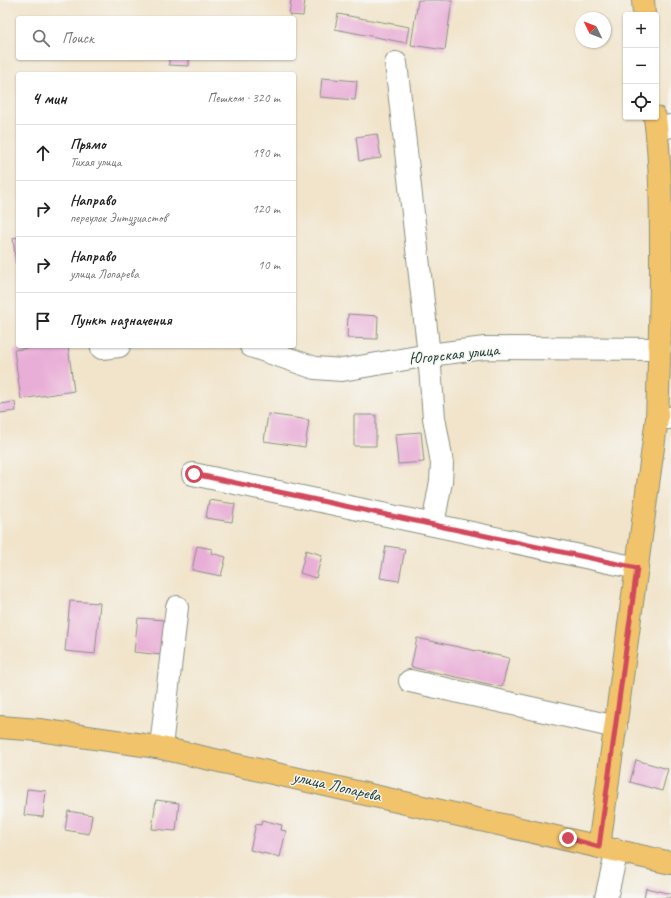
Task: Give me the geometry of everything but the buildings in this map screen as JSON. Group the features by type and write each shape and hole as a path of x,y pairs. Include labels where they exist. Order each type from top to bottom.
{"main road":[{"path":"643,0 644,12"},
{"path":"608,848 616,727 637,568 664,418 660,349 661,124"},
{"name":"улица Лопарева","path":"0,727 39,730 157,746 568,838 671,863"}],"street":[{"path":"396,63 429,355 434,418 440,445 442,464 433,525"},
{"name":"Югорская улица","path":"258,348 315,368 342,370 429,355 485,348 660,349"},
{"path":"194,474 637,568"},
{"path":"157,746 162,738 177,607"},
{"path":"410,681 616,727"},
{"path":"606,898 608,848"}],"route":[{"path":"194,474 637,568 599,847 568,838"}]}
